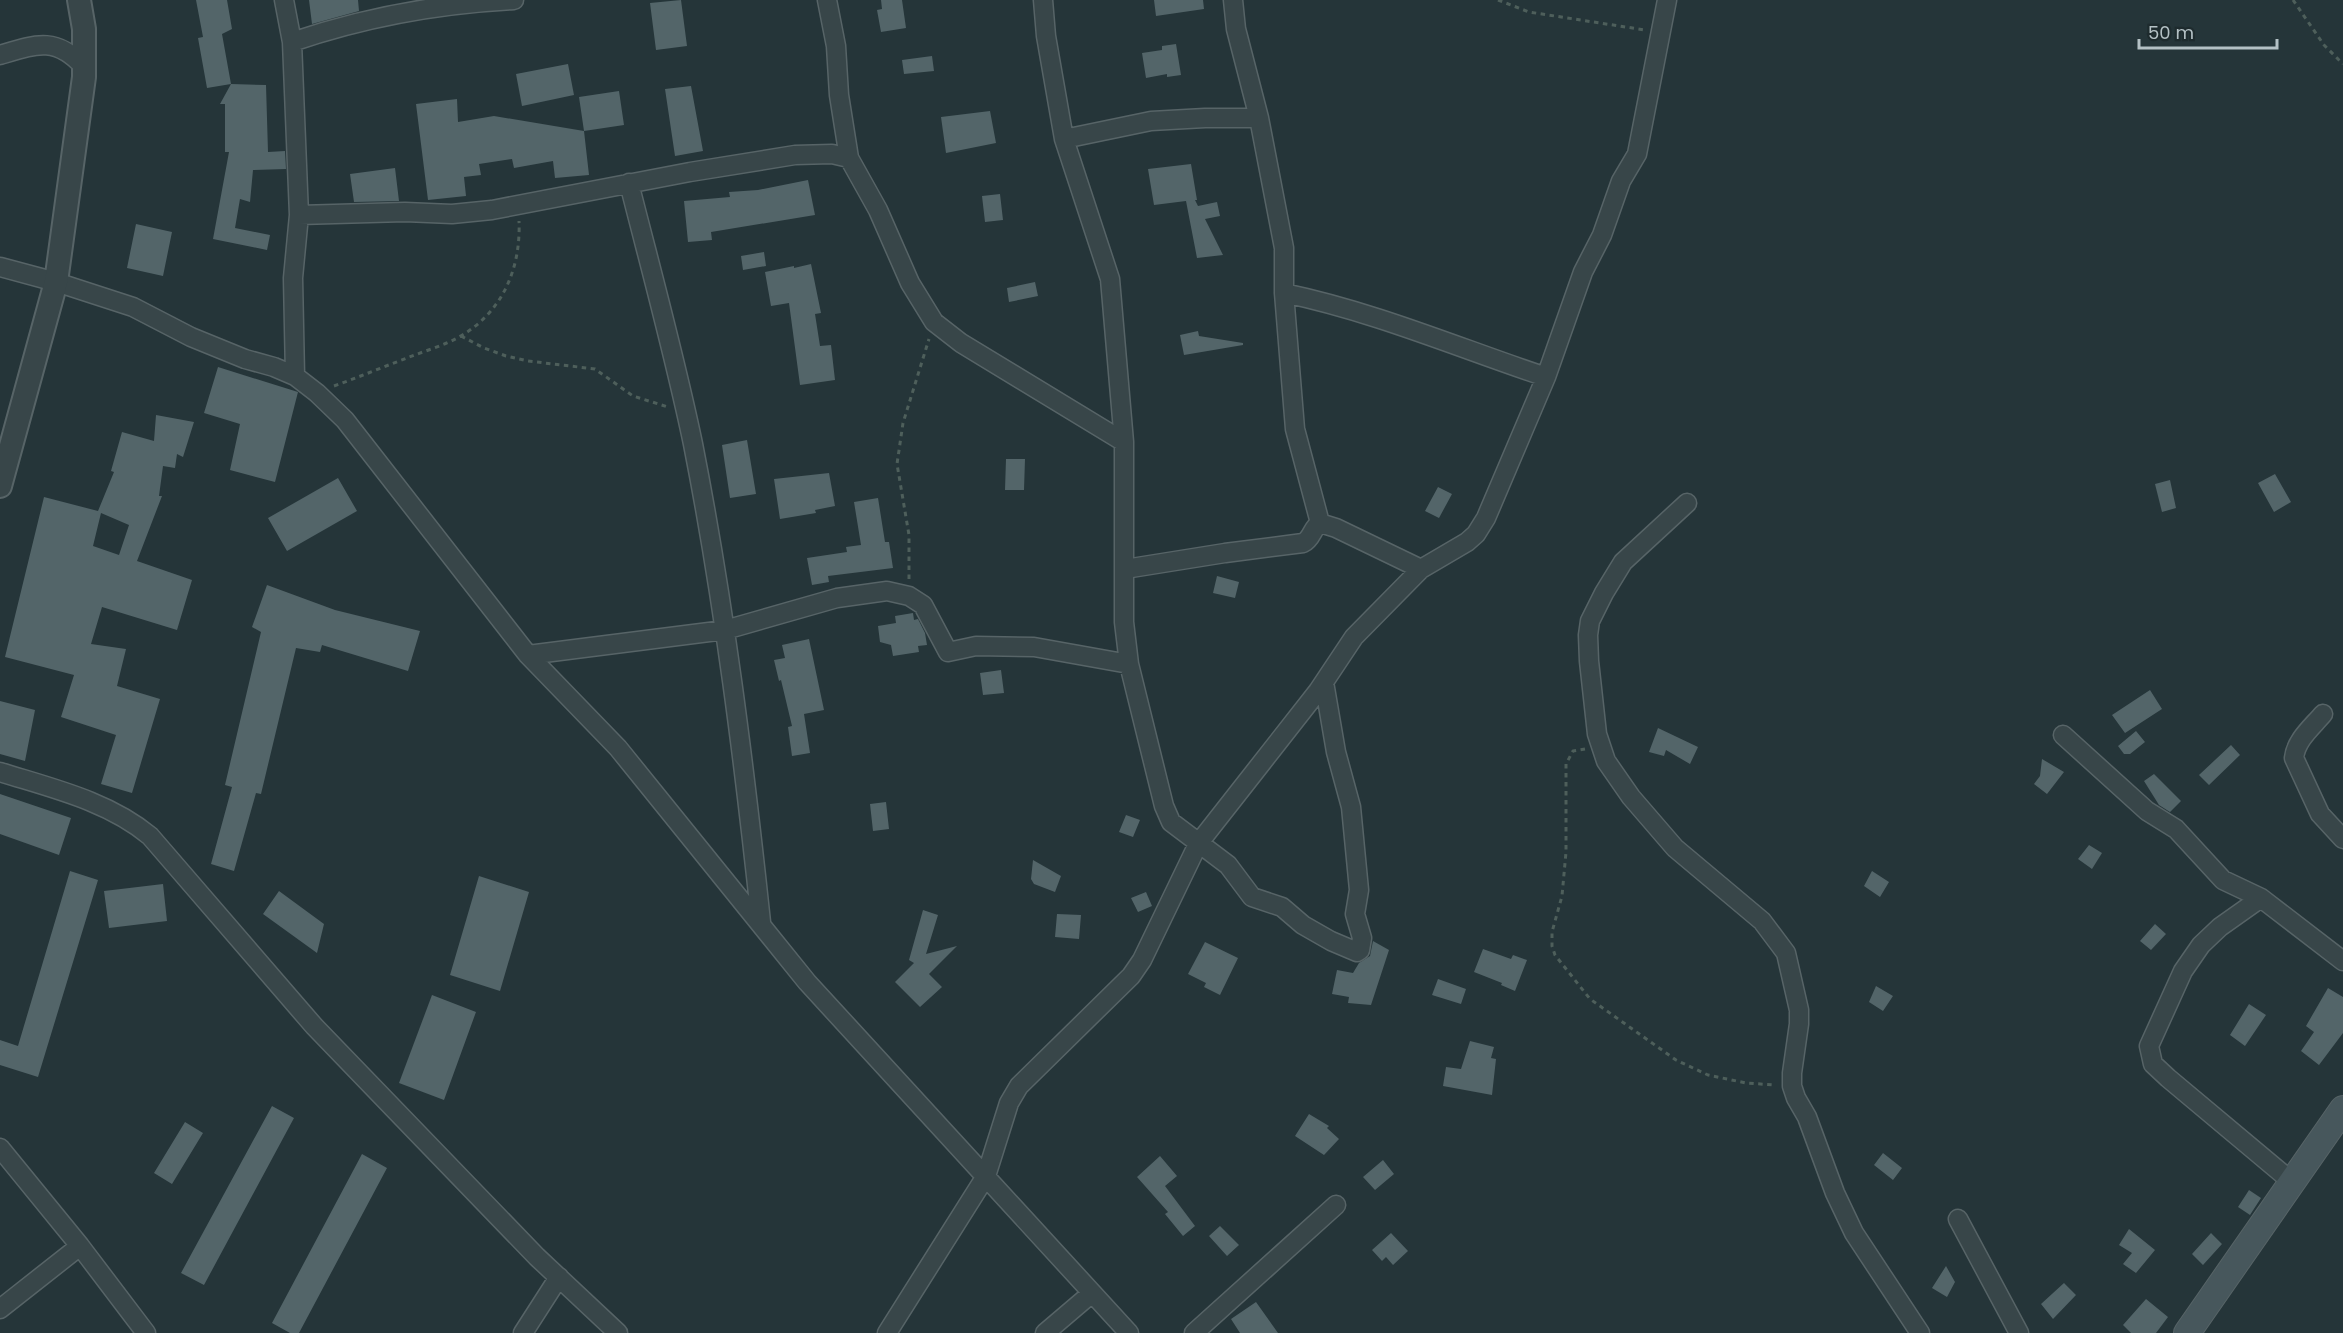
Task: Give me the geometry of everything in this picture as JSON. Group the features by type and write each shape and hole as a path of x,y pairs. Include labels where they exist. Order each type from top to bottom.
{"main road":[{"path":"2187,1333 2343,1109"}],"street":[{"path":"0,486 5,443 56,282 84,67 84,29 79,0"},
{"path":"284,0 292,42 299,215 293,278 295,376"},
{"path":"292,42 334,27 406,11 446,5 514,0"},
{"path":"827,0 836,46 839,95 849,158 878,210 910,283 934,321 961,344 1124,442"},
{"path":"1043,0 1046,36 1064,139 1110,279 1124,442 1124,622 1129,664 1167,814 1171,822 1228,865 1252,897 1282,908 1294,919 1355,952 1360,950 1362,938 1355,914 1359,890 1351,807 1336,752 1324,682"},
{"path":"1233,0 1236,29 1259,118 1284,248 1284,293 1295,429 1320,523"},
{"path":"886,1333 986,1176 1008,1103 1019,1086 1131,976 1142,960 1198,844 1324,682 1354,637 1421,569 1476,534 1486,518 1546,377 1583,272 1602,235 1621,182 1637,154 1666,0"},
{"path":"0,55 38,46 60,46 72,53 84,67"},
{"path":"1064,139 1151,121 1259,118"},
{"path":"299,215 452,213 519,204 795,155 832,154 849,158"},
{"path":"629,183 686,411 725,630 761,923"},
{"path":"0,267 133,307 190,337 295,376 317,393 345,420 528,655 618,748 807,982 1129,1333"},
{"path":"1284,293 1318,300 1398,323 1546,377"},
{"path":"1687,503 1623,562 1590,621 1588,635 1594,721 1606,761 1631,797 1675,848 1762,921 1786,953 1799,1010 1792,1072 1792,1086 1796,1098 1807,1117 1835,1193 1854,1233 1920,1333"},
{"path":"1320,523 1336,528 1421,569"},
{"path":"1125,570 1256,548 1303,543 1311,538 1317,524 1320,523"},
{"path":"528,655 725,630 837,598 887,591 909,596 923,605 948,652 976,646 1034,647 1129,664"},
{"path":"2323,714 2299,742 2294,758 2320,814 2343,839"},
{"path":"2063,735 2147,811 2176,829 2223,880 2261,898 2343,961"},
{"path":"0,772 113,811 134,823 150,836 314,1026 559,1277 618,1333"},
{"path":"2261,898 2220,927 2192,956 2155,1029 2149,1046 2153,1064 2291,1181"},
{"path":"0,1148 80,1246 146,1333"},
{"path":"1194,1333 1336,1204"},
{"path":"1958,1219 2019,1333"},
{"path":"0,1309 80,1246"},
{"path":"522,1333 559,1277"},
{"path":"1045,1333 1092,1293"}],"path":[{"path":"1498,0 1529,12 1661,32"},
{"path":"2293,0 2324,45 2343,64"},
{"path":"317,393 461,336 476,326 498,304 512,276 517,253 519,204"},
{"path":"909,596 909,536 897,464 903,423 934,321"},
{"path":"461,336 506,356 595,369 633,396 659,406 686,411"},
{"path":"1603,753 1589,749 1576,749 1566,764 1566,852 1562,896 1552,932 1552,946 1555,955 1590,999 1676,1060 1708,1076 1746,1083 1792,1086"}],"building":[{"path":"196,0 227,0 232,29 222,34 231,84 207,88 198,38 203,37"},
{"path":"309,0 358,0 359,11 312,24"},
{"path":"681,0 687,46 656,50 650,3"},
{"path":"881,0 902,0 906,28 881,32 877,10 882,9"},
{"path":"1154,0 1203,0 1204,9 1156,16"},
{"path":"1176,44 1181,75 1167,77 1167,74 1146,78 1142,53 1162,50 1162,46"},
{"path":"932,56 934,71 904,74 902,60"},
{"path":"568,64 574,95 522,106 516,74"},
{"path":"231,84 266,85 268,152 285,151 286,169 253,170 250,202 240,199 235,228 270,235 267,250 213,239 229,152 225,152 225,104 220,104"},
{"path":"691,86 703,151 675,156 665,89"},
{"path":"619,91 624,125 584,131 579,97"},
{"path":"457,99 458,122 494,116 584,131 589,175 555,178 553,161 514,168 512,159 479,164 481,175 464,177 466,196 428,200 416,104"},
{"path":"990,111 996,143 946,153 941,117"},
{"path":"1191,164 1197,200 1195,200 1198,206 1217,202 1220,216 1205,219 1223,255 1197,258 1186,201 1154,205 1148,169"},
{"path":"395,168 399,201 354,202 350,174"},
{"path":"808,180 815,215 711,232 712,240 688,242 684,201 730,197 729,192 758,190"},
{"path":"1000,194 1003,220 985,222 982,196"},
{"path":"136,224 172,232 163,276 127,268"},
{"path":"764,252 766,266 743,270 741,256"},
{"path":"811,264 821,313 815,314 820,346 831,345 835,380 800,385 789,303 771,306 765,272"},
{"path":"1035,282 1038,296 1009,302 1007,288"},
{"path":"1198,331 1199,336 1243,343 1243,345 1184,355 1180,335"},
{"path":"218,367 298,392 275,482 230,470 240,424 204,413"},
{"path":"156,415 194,422 183,457 177,454 175,468 163,466 159,496 162,496 137,561 192,580 177,630 102,607 91,644 126,649 117,686 160,699 132,793 101,784 116,735 61,717 74,675 5,657 44,497 98,511 114,472 111,471 122,432 154,441","holes":["101,513 129,525 119,555 93,546"]},
{"path":"747,440 756,494 730,498 722,445"},
{"path":"1006,459 1025,459 1024,490 1005,490"},
{"path":"829,473 835,506 815,510 816,513 780,519 774,479"},
{"path":"2275,474 2291,502 2274,512 2258,483"},
{"path":"338,478 357,511 287,551 268,518"},
{"path":"2170,480 2176,508 2162,512 2155,484"},
{"path":"1438,487 1452,494 1439,518 1425,511"},
{"path":"878,498 885,542 889,542 893,568 828,576 829,582 812,585 807,558 847,552 846,547 861,545 854,502"},
{"path":"1217,576 1239,582 1235,598 1213,593"},
{"path":"267,585 335,610 420,631 408,671 322,645 320,652 296,648 261,794 256,793 234,871 211,864 232,787 225,785 261,632 252,627"},
{"path":"913,613 914,620 918,619 925,633 927,645 918,646 919,652 893,656 891,645 880,642 878,626 896,623 895,616"},
{"path":"809,639 824,710 804,714 810,753 792,756 788,727 792,726 774,660 785,658 782,645"},
{"path":"1001,670 1004,693 983,695 980,673"},
{"path":"2150,690 2162,709 2125,733 2112,715"},
{"path":"0,701 35,710 25,761 0,754"},
{"path":"1658,728 1698,747 1690,764 1666,750 1664,756 1649,752"},
{"path":"2136,731 2145,742 2130,754 2124,754 2118,746"},
{"path":"2231,745 2240,755 2209,785 2199,775"},
{"path":"2042,759 2064,772 2047,794 2034,784 2040,776"},
{"path":"2154,774 2181,801 2170,812 2159,805 2144,781"},
{"path":"0,794 71,818 59,855 0,834"},
{"path":"886,802 889,829 873,831 870,804"},
{"path":"1126,815 1140,820 1133,837 1119,832"},
{"path":"2089,845 2102,853 2092,869 2078,859"},
{"path":"1033,860 1061,876 1055,892 1034,884 1031,879"},
{"path":"70,871 98,880 38,1077 0,1065 0,1040 18,1046"},
{"path":"1872,871 1889,882 1880,897 1864,886"},
{"path":"479,876 529,892 500,991 450,975"},
{"path":"163,884 167,921 109,928 104,891"},
{"path":"279,891 324,924 317,953 263,914"},
{"path":"1146,892 1152,906 1138,912 1131,898"},
{"path":"923,910 938,915 926,954 957,946 929,974 942,987 920,1007 895,982 914,963 909,960"},
{"path":"1057,914 1081,915 1079,939 1055,937"},
{"path":"2155,924 2166,934 2151,950 2140,941"},
{"path":"1373,941 1389,950 1371,1005 1348,1003 1349,997 1332,994 1337,970 1353,973 1359,963 1370,956"},
{"path":"1205,942 1238,958 1220,995 1204,987 1206,983 1188,974"},
{"path":"1483,949 1511,959 1513,955 1527,960 1515,991 1474,972"},
{"path":"1438,979 1466,989 1461,1004 1432,995"},
{"path":"1876,986 1893,996 1883,1011 1869,1002"},
{"path":"2328,988 2343,997 2343,1033 2319,1065 2301,1051 2314,1032 2306,1026"},
{"path":"432,995 476,1012 444,1100 399,1083"},
{"path":"2249,1004 2266,1015 2245,1046 2230,1035"},
{"path":"1470,1041 1494,1047 1491,1058 1496,1059 1492,1095 1443,1086 1446,1067 1461,1069"},
{"path":"272,1106 294,1118 204,1285 181,1273"},
{"path":"1309,1114 1329,1126 1327,1128 1339,1139 1324,1155 1295,1136"},
{"path":"185,1122 203,1133 172,1184 154,1173"},
{"path":"1883,1153 1902,1168 1893,1180 1874,1165"},
{"path":"362,1154 387,1168 299,1333 290,1333 272,1323"},
{"path":"1160,1156 1177,1176 1165,1186 1195,1226 1183,1236 1165,1214 1168,1212 1137,1177"},
{"path":"1383,1160 1394,1174 1375,1190 1363,1177"},
{"path":"2249,1190 2261,1198 2250,1215 2238,1207"},
{"path":"1220,1226 1239,1245 1227,1256 1209,1236"},
{"path":"2129,1229 2155,1250 2136,1273 2123,1264 2132,1253 2119,1245"},
{"path":"1391,1233 1408,1251 1393,1265 1386,1257 1382,1261 1372,1250"},
{"path":"2211,1233 2222,1244 2203,1265 2192,1254"},
{"path":"1946,1266 1955,1282 1947,1297 1932,1288"},
{"path":"2064,1283 2076,1295 2053,1319 2041,1304"},
{"path":"2146,1299 2168,1317 2156,1333 2131,1333 2123,1325"},
{"path":"1256,1302 1278,1333 1240,1333 1231,1319"}]}
